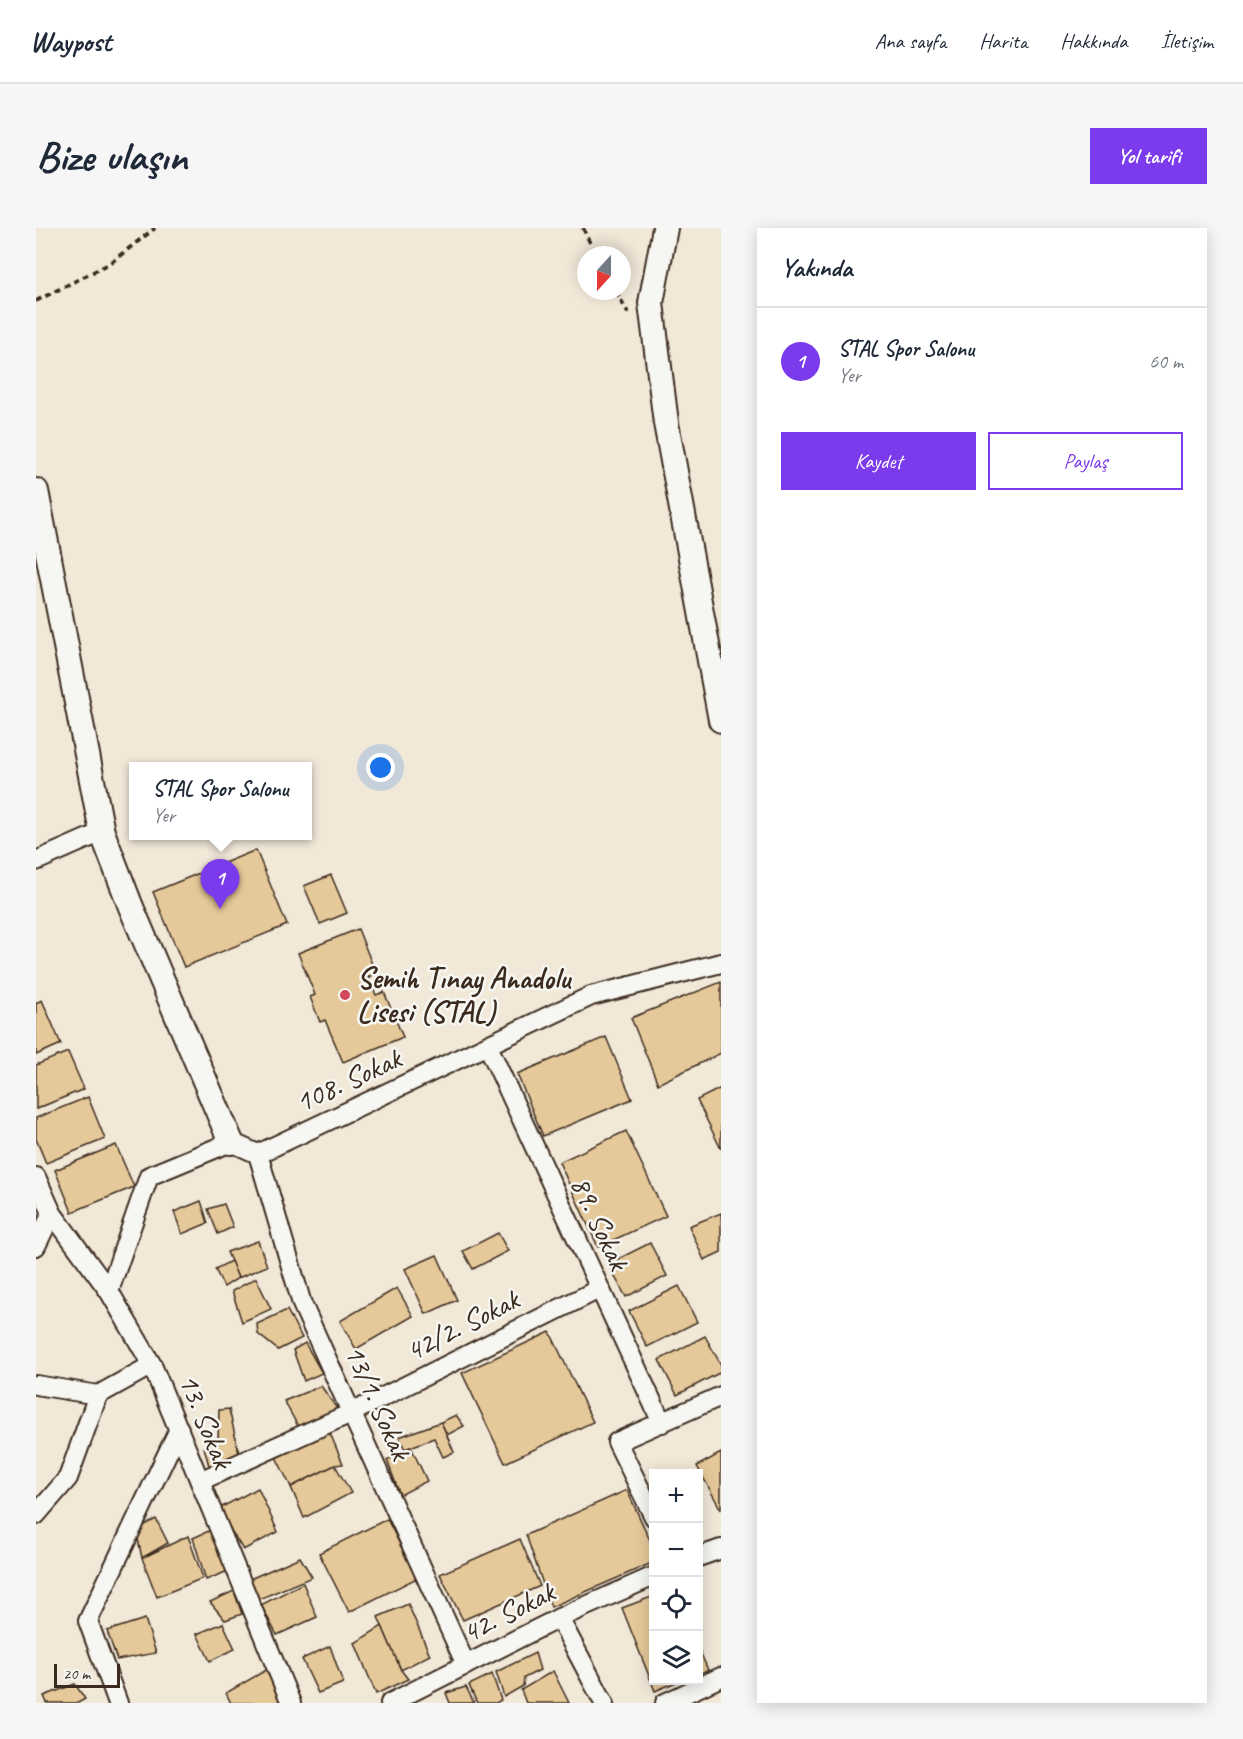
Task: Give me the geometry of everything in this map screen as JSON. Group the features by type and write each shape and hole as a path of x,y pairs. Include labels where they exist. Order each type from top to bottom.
{"street":[{"path":"665,228 651,303 666,423 721,720"},
{"path":"36,491 102,832 135,918 231,1142 258,1154"},
{"path":"36,861 102,832"},
{"name":"108. Sokak","path":"258,1154 591,996 721,963"},
{"name":"89. Sokak","path":"488,1046 598,1289 662,1423"},
{"path":"109,1291 149,1176 231,1142"},
{"name":"13/1. Sokak","path":"258,1154 302,1304 466,1665"},
{"name":"13. Sokak","path":"36,1177 52,1213 109,1291 153,1365 291,1703"},
{"path":"36,1246 52,1213"},
{"name":"42/2. Sokak","path":"200,1481 351,1413 598,1289"},
{"path":"36,1385 98,1395 153,1365"},
{"path":"36,1515 68,1478 98,1395"},
{"path":"649,1507 617,1442 721,1396"},
{"path":"118,1703 88,1621 178,1429"},
{"path":"703,1556 721,1549"},
{"name":"42. Sokak","path":"390,1703 559,1618 652,1577"},
{"path":"559,1618 604,1703"},
{"path":"665,1703 721,1677"}],"path":[{"path":"36,302 109,264 155,228"},
{"path":"583,228 592,246"}],"building":[{"path":"256,850 287,925 184,967 153,892"},
{"path":"331,875 347,913 320,924 304,886"},
{"name":"Semih Tınay Anadolu Lisesi (STAL)","path":"358,929 376,974 368,977 376,995 384,992 403,1037 343,1062 325,1020 320,1022 310,997 315,995 298,953"},
{"path":"721,982 721,1053 658,1084 631,1018"},
{"path":"42,1000 61,1044 36,1055 36,1003"},
{"path":"606,1037 632,1099 543,1136 517,1074"},
{"path":"68,1052 84,1089 36,1109 36,1065"},
{"path":"721,1088 721,1149 697,1100"},
{"path":"88,1097 105,1139 46,1163 36,1139 36,1118"},
{"path":"626,1131 666,1216 598,1247 559,1162"},
{"path":"116,1145 134,1187 72,1212 55,1170"},
{"path":"201,1201 208,1223 182,1234 174,1212"},
{"path":"224,1204 233,1227 218,1234 208,1209"},
{"path":"721,1213 721,1252 704,1260 689,1226"},
{"path":"498,1233 508,1251 473,1269 463,1251"},
{"path":"258,1241 267,1266 238,1278 227,1252"},
{"path":"650,1243 667,1276 626,1297 608,1264"},
{"path":"437,1255 457,1300 426,1314 405,1269"},
{"path":"231,1261 238,1278 224,1287 215,1269"},
{"path":"256,1278 271,1309 242,1322 232,1291"},
{"path":"679,1286 697,1322 647,1347 629,1311"},
{"path":"397,1288 413,1316 356,1349 340,1321"},
{"path":"287,1310 302,1338 278,1350 258,1334 257,1324"},
{"path":"550,1332 593,1422 505,1463 462,1373"},
{"path":"705,1336 721,1365 721,1372 677,1395 659,1360"},
{"path":"305,1343 322,1373 304,1381 293,1350"},
{"path":"321,1386 338,1410 298,1426 284,1401"},
{"path":"229,1409 239,1453 209,1466 204,1447 218,1443 219,1410"},
{"path":"456,1415 464,1426 447,1435 441,1422"},
{"path":"441,1422 454,1452 443,1457 434,1438 405,1449 399,1437"},
{"path":"330,1433 343,1464 335,1465 291,1487 275,1455"},
{"path":"411,1447 427,1481 400,1495 387,1460"},
{"path":"721,1453 721,1510 703,1477 703,1469 699,1469 697,1466"},
{"path":"335,1465 351,1493 304,1518 291,1487"},
{"path":"258,1488 278,1532 243,1550 218,1509"},
{"path":"627,1490 649,1538 649,1564 551,1607 526,1535"},
{"path":"156,1519 168,1543 142,1558 136,1530"},
{"path":"387,1519 417,1578 349,1612 319,1553"},
{"path":"211,1530 228,1571 206,1580 193,1538"},
{"path":"188,1536 203,1578 157,1597 142,1558"},
{"path":"520,1539 540,1586 463,1620 440,1574"},
{"path":"300,1557 312,1577 259,1599 250,1579"},
{"path":"303,1583 317,1617 277,1635 261,1605"},
{"path":"234,1591 242,1614 225,1620 210,1602"},
{"path":"649,1598 649,1676 622,1608"},
{"path":"408,1604 430,1655 401,1670 378,1617"},
{"path":"145,1619 156,1653 117,1660 107,1631"},
{"path":"223,1623 235,1649 210,1661 197,1634"},
{"path":"382,1626 401,1670 408,1679 376,1694 355,1643"},
{"path":"330,1646 343,1683 318,1693 302,1659"},
{"path":"535,1653 540,1670 524,1678 523,1686 504,1697 496,1672"},
{"path":"703,1658 708,1670 703,1672"},
{"path":"268,1669 282,1703 231,1703 226,1693"},
{"path":"553,1671 569,1703 526,1703 521,1690"},
{"path":"492,1674 501,1700 496,1703 477,1703 469,1685"},
{"path":"75,1684 85,1699 78,1703 47,1703 44,1696"},
{"path":"653,1685 669,1685 655,1691"},
{"path":"466,1687 474,1703 450,1703 446,1693"}],"place":[{"name":"STAL Spor Salonu","path":"220,909"},
{"name":"Semih Tınay Anadolu Lisesi (STAL)","path":"345,995"}]}
